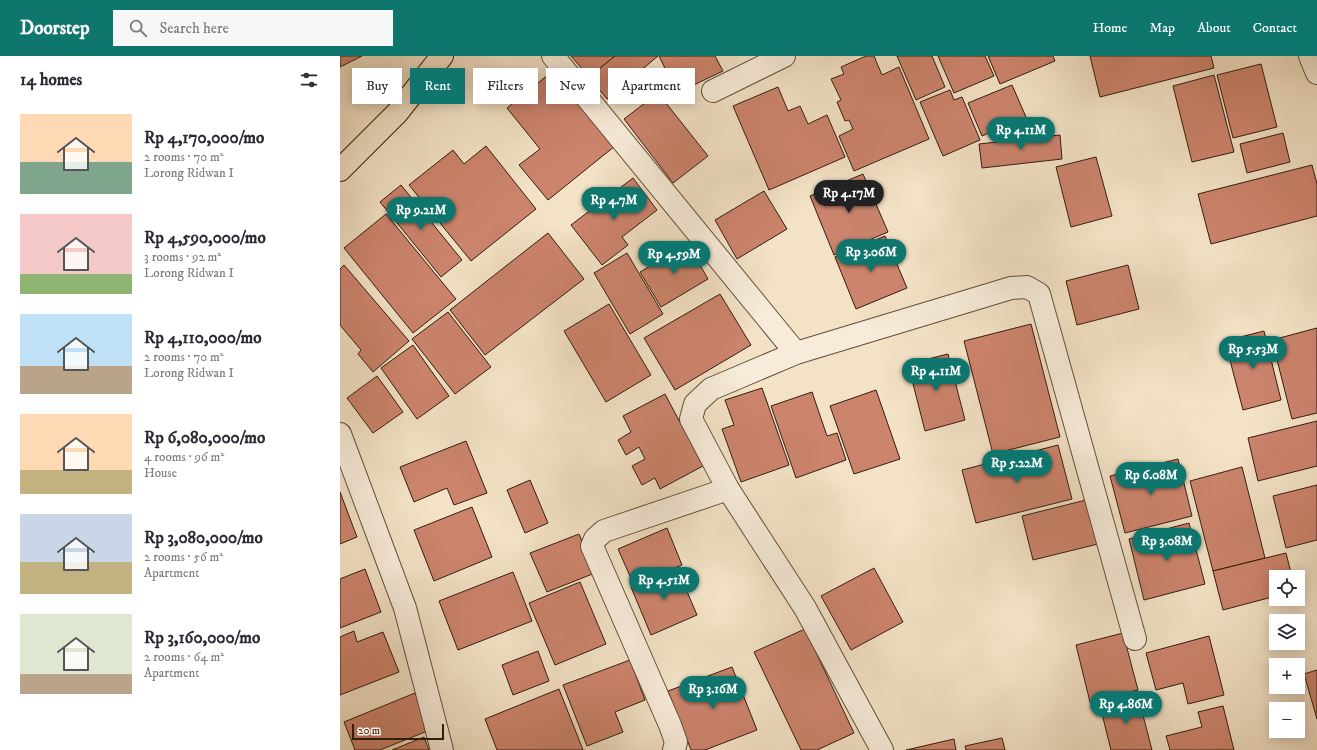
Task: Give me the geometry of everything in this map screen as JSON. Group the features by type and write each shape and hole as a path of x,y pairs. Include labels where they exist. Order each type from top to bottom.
{"main road":[{"path":"340,170 397,113 442,56"}],"street":[{"path":"553,56 796,353"},
{"path":"713,90 784,56"},
{"path":"882,750 805,608 728,489 691,419 695,404 711,389 796,353 1012,288 1027,287 1039,294 1135,639"},
{"path":"340,434 405,608 442,750"},
{"path":"674,750 676,742 670,725 592,546 595,539 604,531 728,489"}],"building":[{"path":"340,56 362,56 340,67"},
{"path":"571,56 615,56 600,68 581,68"},
{"path":"615,56 658,56 644,68 608,68 607,99 600,90 600,68"},
{"path":"659,56 715,56 723,71 695,84 695,68 665,68"},
{"path":"866,56 874,56 882,75 899,67 929,139 854,171 839,136 853,129 849,120 845,121 837,102 841,100 831,79 844,74 841,67"},
{"path":"897,56 932,56 945,87 916,100"},
{"path":"938,56 985,56 994,76 954,93"},
{"path":"988,56 1053,56 1055,61 1000,84"},
{"path":"1090,56 1211,56 1214,68 1100,97"},
{"path":"1261,64 1277,127 1233,138 1217,75"},
{"path":"1214,75 1234,152 1192,162 1173,86"},
{"path":"546,76 546,104 581,104 615,146 548,200 519,165 540,149 507,108 512,104 538,104 538,83"},
{"path":"1012,85 1026,117 982,136 968,103"},
{"path":"778,87 788,111 800,106 808,124 827,115 845,157 769,190 733,106"},
{"path":"950,90 954,100 962,97 980,140 943,156 920,102"},
{"path":"644,104 667,104 708,156 673,183 624,119"},
{"path":"1283,133 1290,162 1247,173 1240,144"},
{"path":"1060,135 1062,159 982,168 979,144"},
{"path":"486,146 536,209 471,261 409,185 453,150 464,164"},
{"path":"1096,157 1112,216 1071,227 1056,167"},
{"path":"1312,165 1317,184 1317,216 1211,244 1198,194"},
{"path":"863,174 888,232 834,255 810,196"},
{"path":"633,178 657,210 622,237 628,245 602,265 571,225"},
{"path":"401,185 462,260 441,277 380,202"},
{"path":"764,191 787,229 737,259 715,220"},
{"path":"386,214 456,299 413,333 344,248"},
{"path":"548,233 584,279 485,355 450,310"},
{"path":"885,236 907,288 856,309 835,257"},
{"path":"688,244 708,279 661,307 640,272"},
{"path":"627,253 663,314 630,334 594,273"},
{"path":"344,265 409,341 373,372 358,354 361,350 340,325 340,269"},
{"path":"1128,265 1139,309 1077,325 1066,281"},
{"path":"720,294 751,345 675,390 644,338"},
{"path":"609,304 651,375 606,402 564,331"},
{"path":"448,312 491,367 455,394 412,339"},
{"path":"1031,324 1060,437 993,454 964,341"},
{"path":"1317,328 1317,413 1292,419 1272,340"},
{"path":"1264,331 1281,400 1243,410 1225,341"},
{"path":"413,345 449,396 417,419 381,368"},
{"path":"948,354 965,420 925,431 908,364"},
{"path":"377,376 403,412 373,433 347,398"},
{"path":"762,388 789,465 741,482 722,429 734,425 725,400"},
{"path":"876,390 900,459 854,474 830,406"},
{"path":"812,392 827,436 837,433 846,460 796,478 771,406"},
{"path":"665,394 703,466 660,489 655,478 642,485 632,466 645,459 639,447 626,455 618,440 631,432 623,416"},
{"path":"1317,421 1317,466 1258,481 1248,438"},
{"path":"466,441 487,493 454,505 447,488 414,502 400,467"},
{"path":"1058,445 1072,499 976,523 962,470"},
{"path":"1178,459 1192,516 1125,533 1110,476"},
{"path":"1242,467 1265,558 1213,571 1190,481"},
{"path":"530,480 548,523 525,533 507,490"},
{"path":"1317,485 1317,540 1286,548 1273,496"},
{"path":"340,492 357,537 340,544"},
{"path":"1086,500 1098,544 1033,560 1022,516"},
{"path":"472,507 492,557 434,581 414,530"},
{"path":"1189,523 1205,584 1144,600 1129,539"},
{"path":"667,528 682,565 634,585 618,549"},
{"path":"579,534 595,573 547,592 530,553"},
{"path":"1286,553 1290,570 1269,570 1269,598 1223,610 1213,571"},
{"path":"677,568 697,615 651,635 631,587"},
{"path":"874,568 903,622 851,650 821,596"},
{"path":"365,569 381,612 340,628 340,579"},
{"path":"513,572 532,621 458,650 439,601"},
{"path":"580,582 606,644 555,665 529,603"},
{"path":"805,629 854,733 817,750 801,750 754,652"},
{"path":"354,631 357,642 383,632 399,672 340,695 340,637"},
{"path":"1123,633 1138,690 1090,702 1076,645"},
{"path":"1209,636 1224,695 1188,704 1183,683 1156,690 1146,653"},
{"path":"538,651 549,681 513,695 502,665"},
{"path":"630,660 645,700 615,712 623,732 587,746 563,685"},
{"path":"732,667 757,730 705,750 691,750 668,691"},
{"path":"1317,670 1317,719 1305,677 1305,674"},
{"path":"559,689 583,750 497,750 485,719"},
{"path":"415,693 430,730 380,750 355,750 344,722"},
{"path":"1138,696 1152,750 1111,750 1100,706"},
{"path":"1223,706 1234,750 1170,750 1166,736 1202,727 1198,712"},
{"path":"424,737 429,750 392,750"},
{"path":"1002,738 1005,750 966,750 965,746"},
{"path":"954,739 956,750 906,750"}]}
